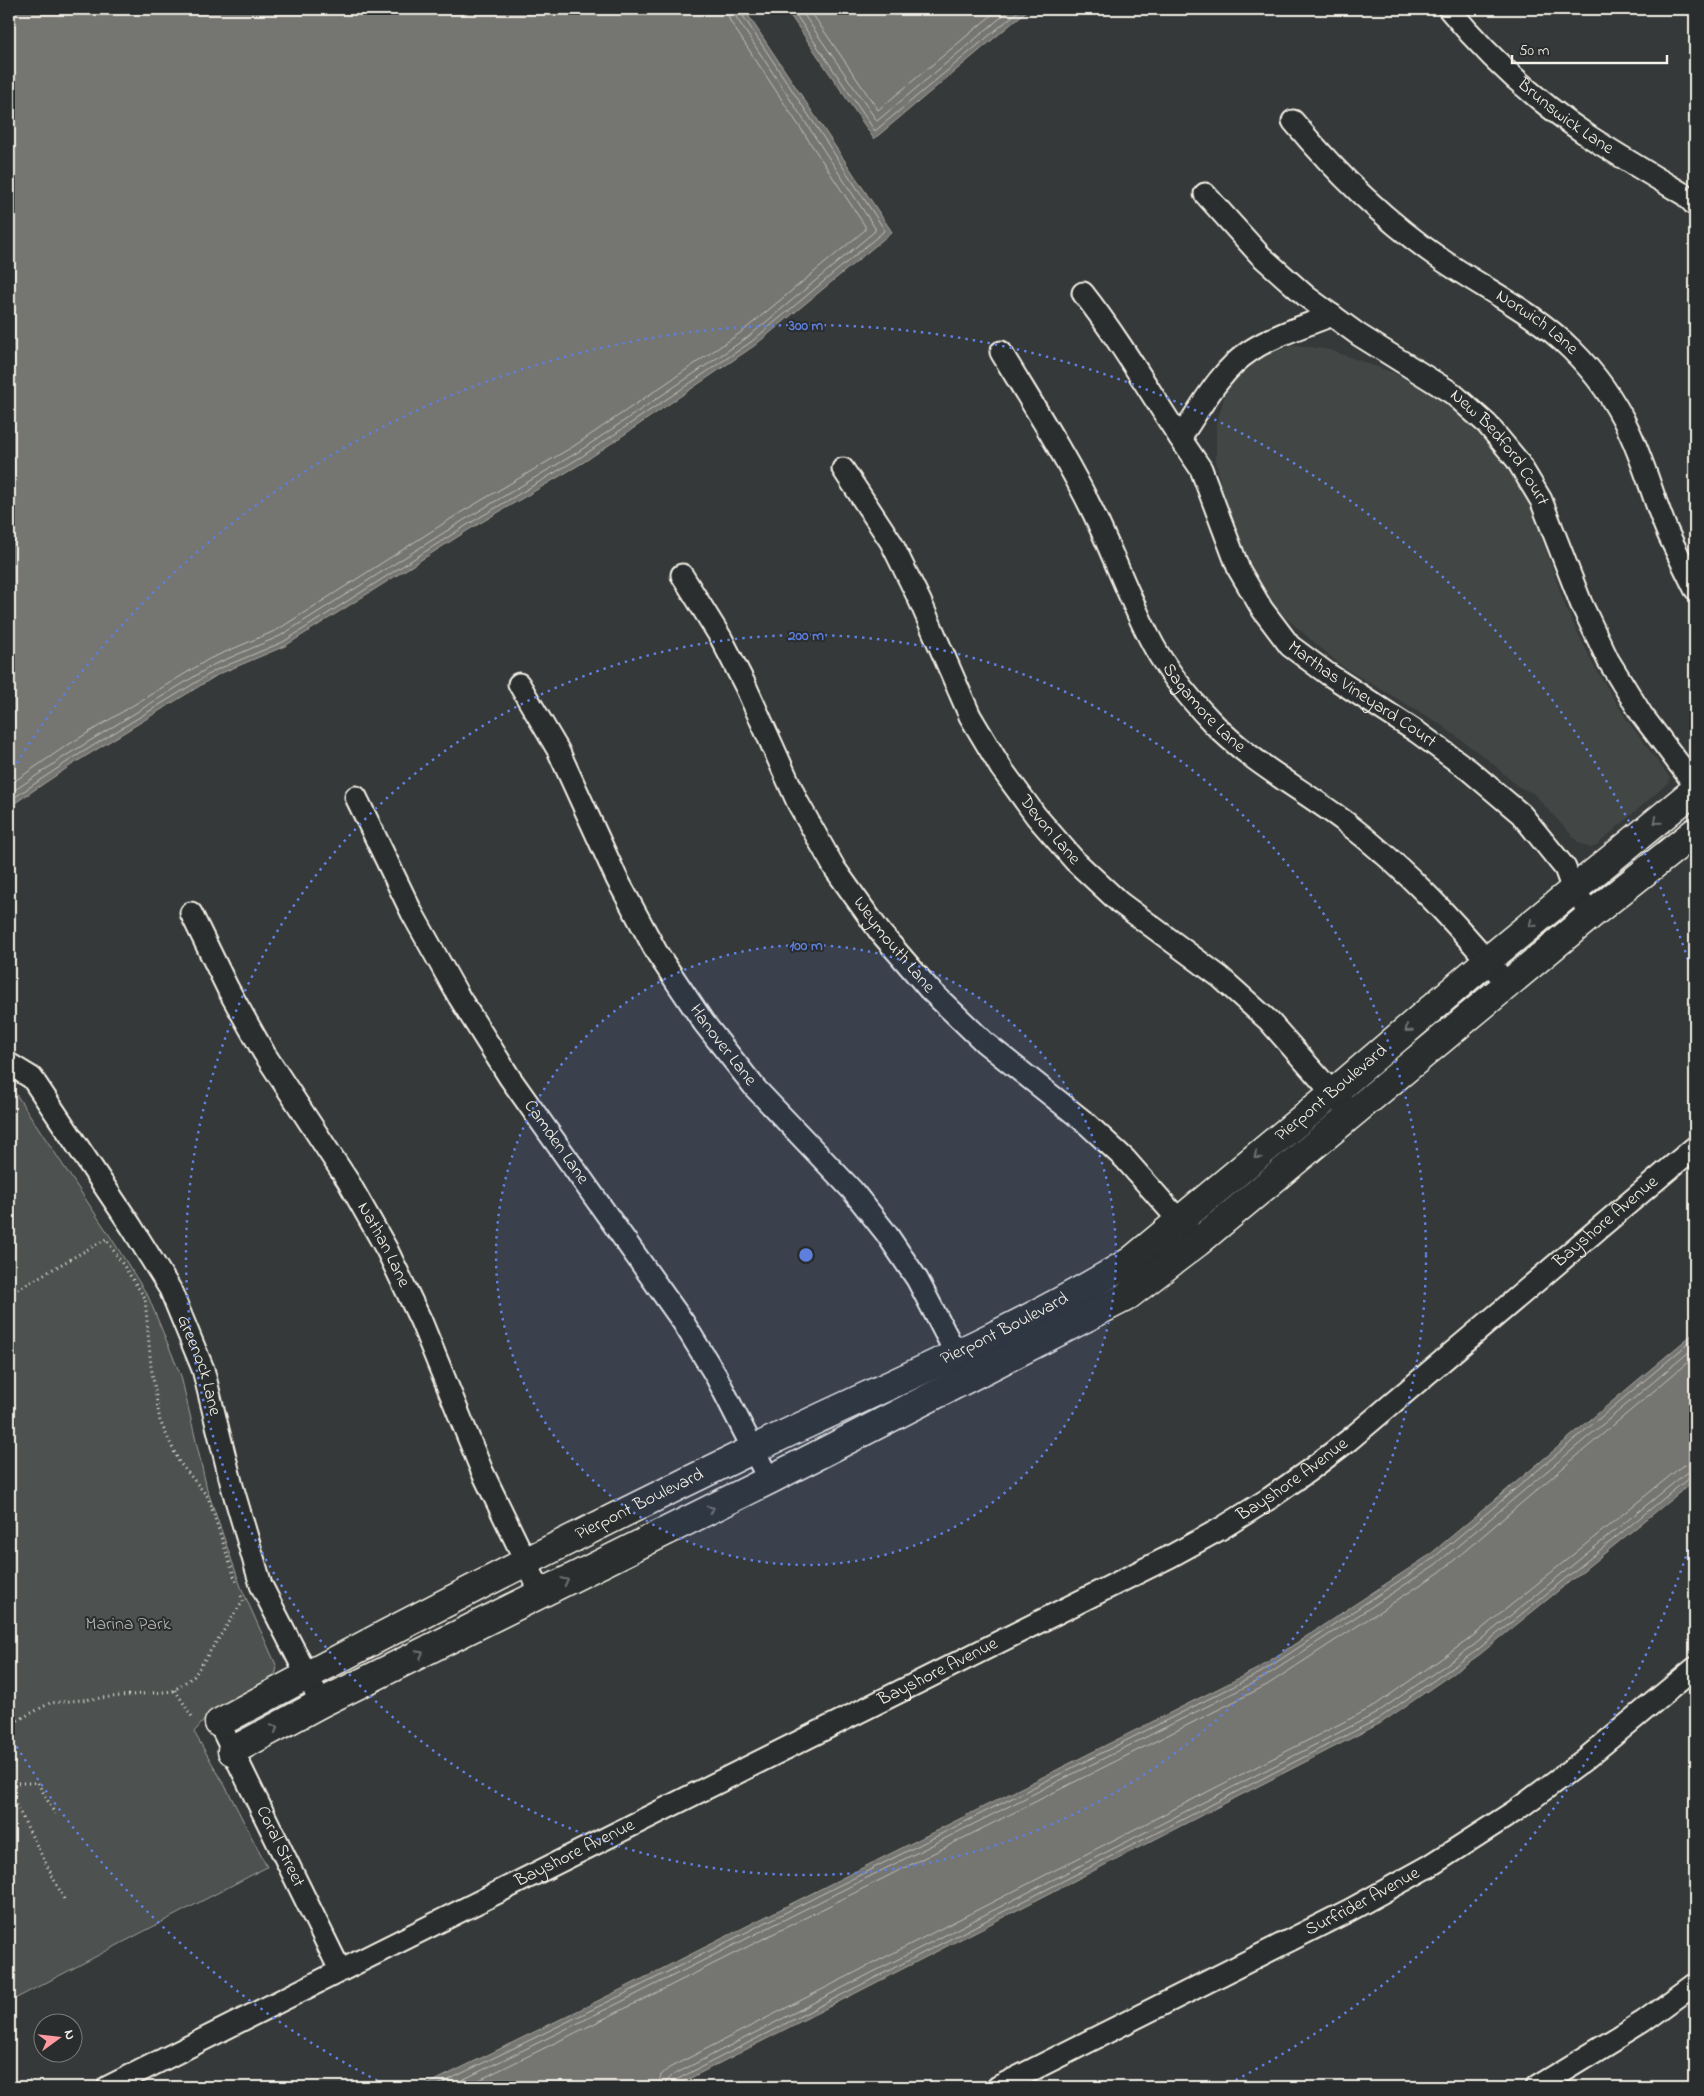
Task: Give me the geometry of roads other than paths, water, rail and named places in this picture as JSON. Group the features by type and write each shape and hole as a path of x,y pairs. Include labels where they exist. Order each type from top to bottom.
{"street":[{"name":"Brunswick Lane","path":"1449,9 1469,34 1540,99 1590,137 1684,195 1695,204"},
{"name":"Norwich Lane","path":"1293,121 1323,158 1391,222 1442,260 1536,318 1572,350 1603,387 1628,429 1668,532 1695,589"},
{"name":"New Bedford Court","path":"1205,194 1260,255 1307,297 1359,335 1452,393 1487,424 1517,460 1541,500 1581,603 1608,660 1642,715 1695,785"},
{"name":"Marthas Vineyard Court","path":"1083,293 1132,360 1201,469 1239,570 1262,609 1290,646 1328,674 1417,732 1469,770 1521,814 1565,868 1574,890 1592,914"},
{"path":"1180,438 1227,371 1249,351 1274,338 1332,315"},
{"name":"Sagamore Lane","path":"1001,352 1059,448 1093,513 1149,637 1178,681 1212,722 1251,757 1342,820 1388,856 1431,896 1508,985"},
{"name":"Devon Lane","path":"843,469 891,542 920,601 970,716 1000,768 1036,816 1075,861 1120,902 1220,977 1269,1021 1352,1115"},
{"name":"Weymouth Lane","path":"682,575 721,638 746,685 798,803 836,869 880,932 929,989 984,1042 1092,1129 1125,1159 1198,1242"},
{"name":"Hanover Lane","path":"519,684 558,750 617,879 657,953 704,1023 756,1089 852,1190 886,1233 917,1278 969,1378"},
{"name":"Pierpont Boulevard","path":"206,1720 307,1675 753,1450 956,1353 1094,1283 1130,1261 1333,1093 1488,960 1695,790"},
{"name":"Camden Lane","path":"356,797 412,913 459,997 510,1078 683,1322 716,1376 769,1480"},
{"name":"Pierpont Boulevard","path":"232,1750 321,1703 769,1480 1126,1297 1198,1242 1592,914 1695,832"},
{"name":"Nathan Lane","path":"192,914 228,989 264,1053 348,1180 387,1250 421,1321 482,1472 540,1593"},
{"name":"Greenock Lane","path":"9,1064 32,1078 131,1226 170,1289 203,1368 232,1486 261,1586 321,1703"},
{"name":"Bayshore Avenue","path":"108,2087 1171,1556 1222,1528 1270,1498 1349,1440 1695,1147"},
{"name":"Surfrider Avenue","path":"998,2087 1350,1910 1428,1867 1515,1811 1584,1760 1695,1668"},
{"name":"Coral Street","path":"206,1720 232,1750 340,1970"},
{"path":"1537,2087 1643,2022 1695,1984"}],"water":[{"path":"9,9 744,9 892,232 754,346 584,462 470,529 285,646 219,674 73,764 9,807"},
{"path":"786,9 1029,9 874,139"},
{"path":"1695,1332 1695,1480 1479,1655 1381,1723 673,2087 422,2087 618,1991 1257,1669 1428,1556"}],"park label":[{"name":"Marina Park","path":"128,1625"}]}
